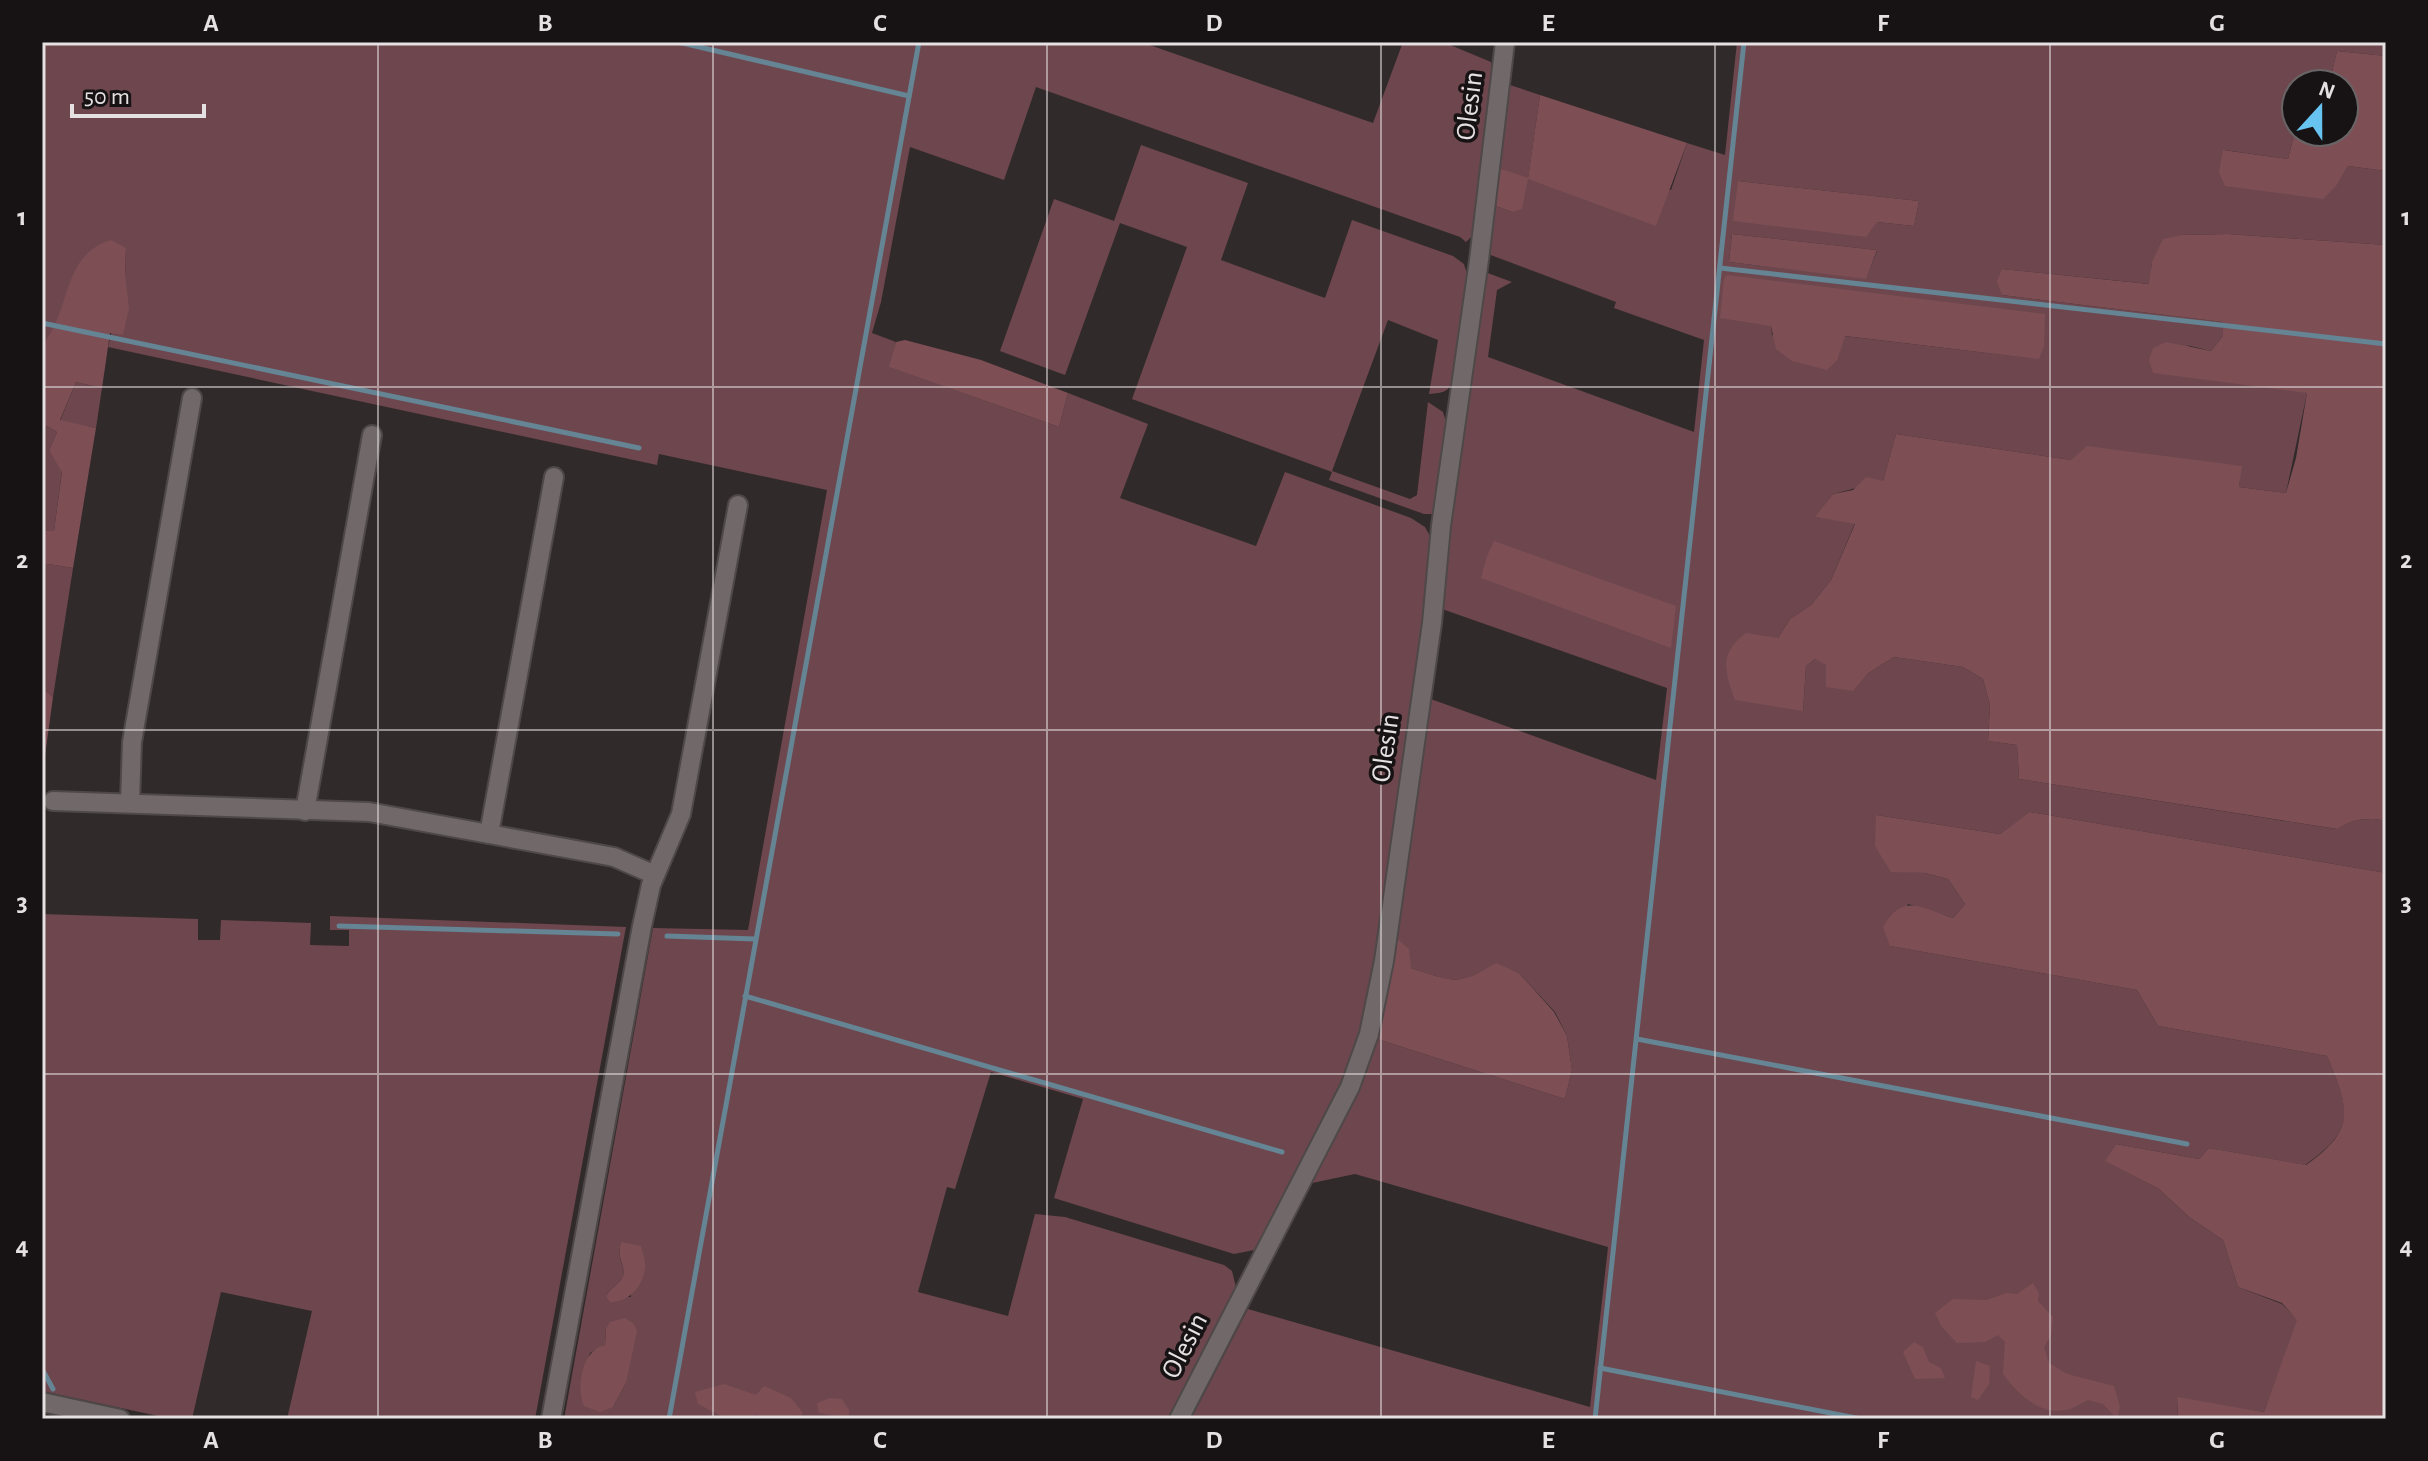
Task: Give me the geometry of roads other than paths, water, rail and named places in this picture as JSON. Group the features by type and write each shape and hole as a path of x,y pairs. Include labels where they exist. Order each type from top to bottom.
{"street":[{"name":"Olesin","path":"1179,1419 1350,1087 1369,1034 1384,961 1432,623 1441,526 1479,260 1505,42"},
{"path":"130,802 132,742 192,398"},
{"path":"305,811 372,435"},
{"path":"489,834 554,477"},
{"path":"551,1419 642,926 655,875 681,814 738,505"},
{"path":"53,801 369,812 614,857 655,875"},
{"path":"42,1402 120,1419"}],"waterway":[{"path":"678,42 909,96"},
{"path":"669,1419 919,42"},
{"path":"1595,1419 1744,42"},
{"path":"1720,268 2386,344"},
{"path":"42,323 639,448"},
{"path":"339,926 618,934"},
{"path":"667,936 755,939"},
{"path":"745,996 1282,1152"},
{"path":"1637,1039 2187,1144"},
{"path":"1600,1368 1861,1419"},
{"path":"42,1369 53,1389"}]}
